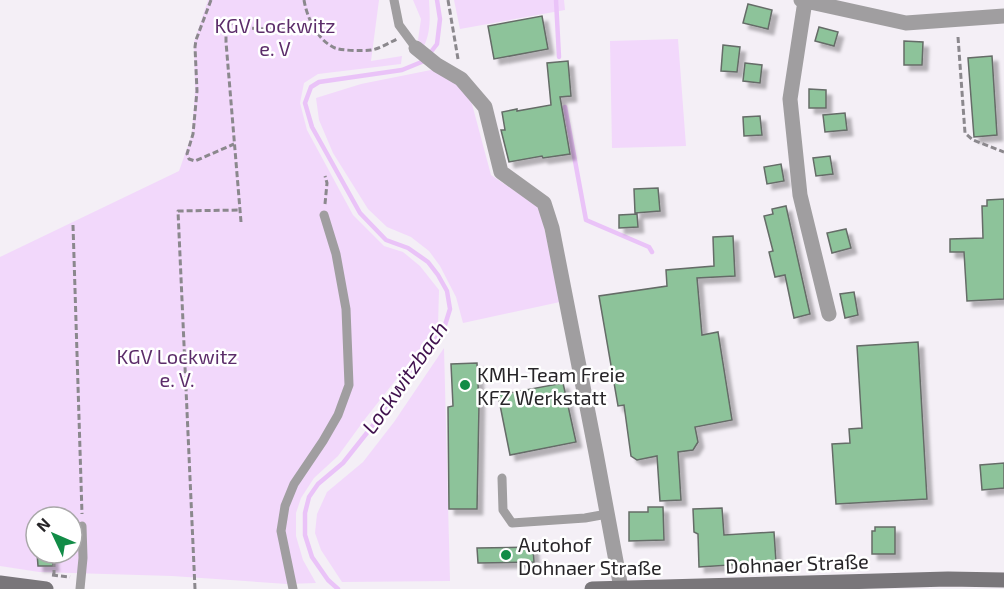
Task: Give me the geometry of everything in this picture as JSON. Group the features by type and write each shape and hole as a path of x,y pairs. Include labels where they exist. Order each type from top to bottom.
{"main road":[{"name":"Dohnaer Straße","path":"592,589 948,579 1004,580"},
{"path":"0,583 46,589"}],"street":[{"path":"830,314 800,195 790,99 803,1 906,22 1004,16"},
{"path":"411,41 437,65 461,79 485,107 501,172 544,203 552,228 621,588"}],"lane":[{"path":"394,0 399,24 411,41"},
{"path":"293,589 281,531 285,506 294,484 338,415 349,385 346,309 336,254 324,215"},
{"path":"502,478 503,510 512,523 585,518 607,514"},
{"path":"80,589 82,565"}],"path":[{"path":"211,0 196,40 197,91 193,134 187,154 189,159 195,161 234,144"},
{"path":"304,0 315,31 335,49 372,50 411,41"},
{"path":"448,0 461,79"},
{"path":"241,222 226,25 235,23 246,28 315,31"},
{"path":"958,37 965,133 973,140 1004,152"},
{"path":"324,215 326,176"},
{"path":"195,589 178,211 240,210"},
{"path":"72,225 81,505"},
{"path":"54,565 54,576"}],"green space":[{"name":"KGV Lockwitz e. V.","path":"208,0 379,0 371,61 402,56 401,64 318,74 304,83 300,103 307,130 353,215 384,246 403,252 420,266 439,290 438,326 338,456 314,478 301,498 296,513 296,536 303,560 316,583 287,584 172,576 39,572 0,566 0,257 179,171 192,134 195,91 194,42"},
{"path":"413,0 429,0 429,29 424,46 418,40 421,19"},
{"path":"454,0 564,0 565,10 460,29"},
{"path":"678,39 686,146 612,148 610,41"},
{"path":"436,69 463,88 472,104 491,175 540,208 560,302 463,323 456,297 440,266 429,251 411,237 387,227 368,209 333,153 319,120 316,98 361,84"},
{"path":"444,348 450,581 342,582 321,550 315,533 317,514 327,492 363,462 394,422"}],"building":[{"path":"748,4 772,10 768,29 743,23"},
{"path":"542,16 548,49 494,59 488,26"},
{"path":"819,27 838,32 834,46 815,41"},
{"path":"904,41 923,42 922,65 904,65"},
{"path":"723,45 740,47 737,72 721,71"},
{"path":"992,56 997,135 974,137 968,58"},
{"path":"568,61 571,96 560,97 570,154 509,162 501,130 505,130 502,112 551,105 547,63"},
{"path":"745,63 762,65 760,83 743,81"},
{"path":"809,89 826,90 826,108 809,108"},
{"path":"845,113 847,130 825,132 823,115"},
{"path":"760,116 762,135 744,136 743,117"},
{"path":"830,156 833,174 816,176 813,158"},
{"path":"781,164 784,181 767,184 764,167"},
{"path":"658,188 660,211 635,213 634,189"},
{"path":"1004,199 1004,299 967,301 964,252 950,252 950,239 983,238 982,206 987,206 987,200"},
{"path":"786,206 810,314 794,318 785,275 775,277 769,252 773,251 764,216 773,214 772,209"},
{"path":"637,214 638,227 619,228 619,215"},
{"path":"846,229 851,248 832,253 827,233"},
{"path":"733,236 735,276 697,278 702,335 718,332 732,420 695,427 698,442 693,450 678,452 681,500 660,501 657,456 637,460 631,456 624,405 618,406 599,296 667,286 666,270 714,266 713,237"},
{"path":"854,292 858,315 845,318 840,294"},
{"path":"918,342 927,499 836,504 832,444 850,443 849,429 862,428 857,346"},
{"path":"477,363 479,405 477,509 449,509 448,407 453,406 451,364"},
{"path":"563,383 576,442 510,455 498,395"},
{"path":"1004,463 1004,488 982,490 980,465"},
{"path":"648,507 663,507 664,540 629,541 629,512 648,512"},
{"path":"722,508 724,535 774,532 776,562 699,567 698,534 694,532 693,509"},
{"path":"875,527 895,527 895,554 872,554 872,531 875,531"},
{"name":"Autohof Dohnaer Straße","path":"533,547 534,562 478,563 477,548"}],"waterway":[{"name":"Lockwitzbach","path":"338,589 328,580 312,557 305,535 305,513 309,497 318,484 343,463 374,424 409,372 445,325 450,309 447,291 428,262 408,248 386,240 360,213 312,127 305,103 311,87 319,82 402,70 424,61 437,44 440,19 437,0"},
{"path":"556,0 559,57"},
{"path":"565,107 586,220 649,247 652,252"}],"place":[{"name":"KMH-Team Freie KFZ Werkstatt","path":"465,385"},
{"name":"Autohof Dohnaer Straße","path":"506,555"}],"park label":[{"name":"KGV Lockwitz e. V","path":"275,36"}]}
